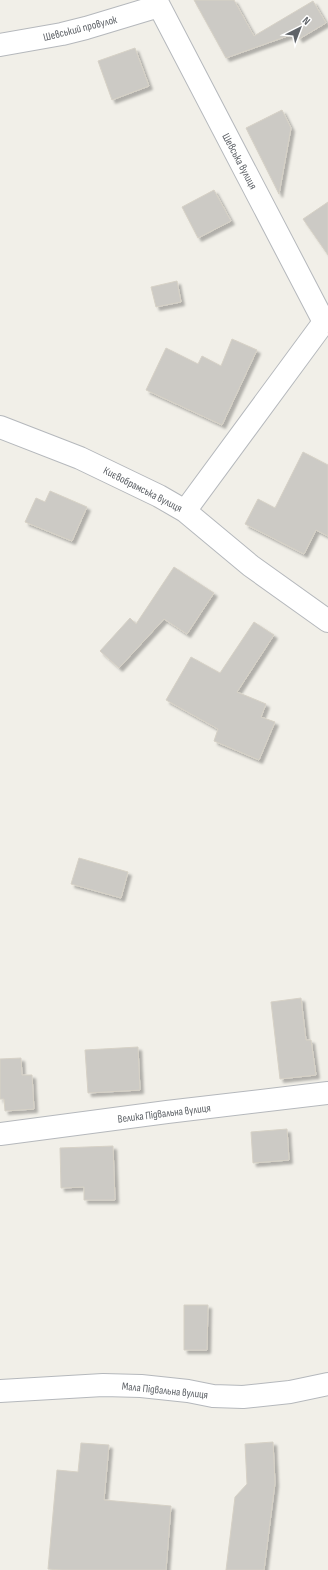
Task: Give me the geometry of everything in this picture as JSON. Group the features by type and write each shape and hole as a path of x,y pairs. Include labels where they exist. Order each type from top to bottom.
{"street":[{"name":"Шевський провулок","path":"0,45 80,30 158,3"},
{"name":"Шевська вулиця","path":"158,3 326,320 186,511"},
{"name":"Києвобрамська вулиця","path":"0,427 80,458 160,496 186,511 251,566 328,621"},
{"name":"Велика Підвальна вулиця","path":"0,1134 328,1093"},
{"name":"Мала Підвальна вулиця","path":"0,1391 102,1384 141,1386 213,1396 243,1397 290,1392 328,1384"}],"building":[{"path":"194,0 234,0 254,36 313,1 326,23 299,39 296,33 226,58"},
{"path":"135,48 149,86 112,100 98,61"},
{"path":"282,110 291,128 279,194 246,128"},
{"path":"214,190 231,221 198,238 182,207"},
{"path":"328,202 328,255 303,219"},
{"path":"177,281 181,302 156,307 151,287"},
{"path":"232,339 257,350 222,425 146,390 166,348 198,364 202,356 221,366"},
{"path":"303,452 328,465 328,536 316,530 304,554 245,524 258,499 275,508"},
{"path":"50,491 87,507 72,541 25,522 36,498 45,502"},
{"path":"174,567 214,593 187,634 164,619 119,668 100,651 130,618 136,624"},
{"path":"254,622 274,635 237,692 266,704 261,717 275,722 259,760 214,741 218,729 166,700 191,657 220,673"},
{"path":"79,858 128,872 121,898 71,884"},
{"path":"301,998 306,1040 311,1040 316,1075 280,1079 271,1002"},
{"path":"138,1047 140,1090 88,1093 85,1050"},
{"path":"21,1058 22,1075 32,1075 34,1109 5,1111 4,1099 0,1099 0,1059"},
{"path":"287,1129 289,1160 253,1163 251,1132"},
{"path":"113,1146 115,1200 84,1200 84,1187 61,1188 60,1148"},
{"path":"184,1305 208,1305 207,1350 184,1350"},
{"path":"273,1442 275,1483 264,1570 226,1570 235,1497 247,1484 245,1444"},
{"path":"81,1443 109,1445 104,1500 171,1506 166,1570 48,1569 57,1470 78,1472"}]}
